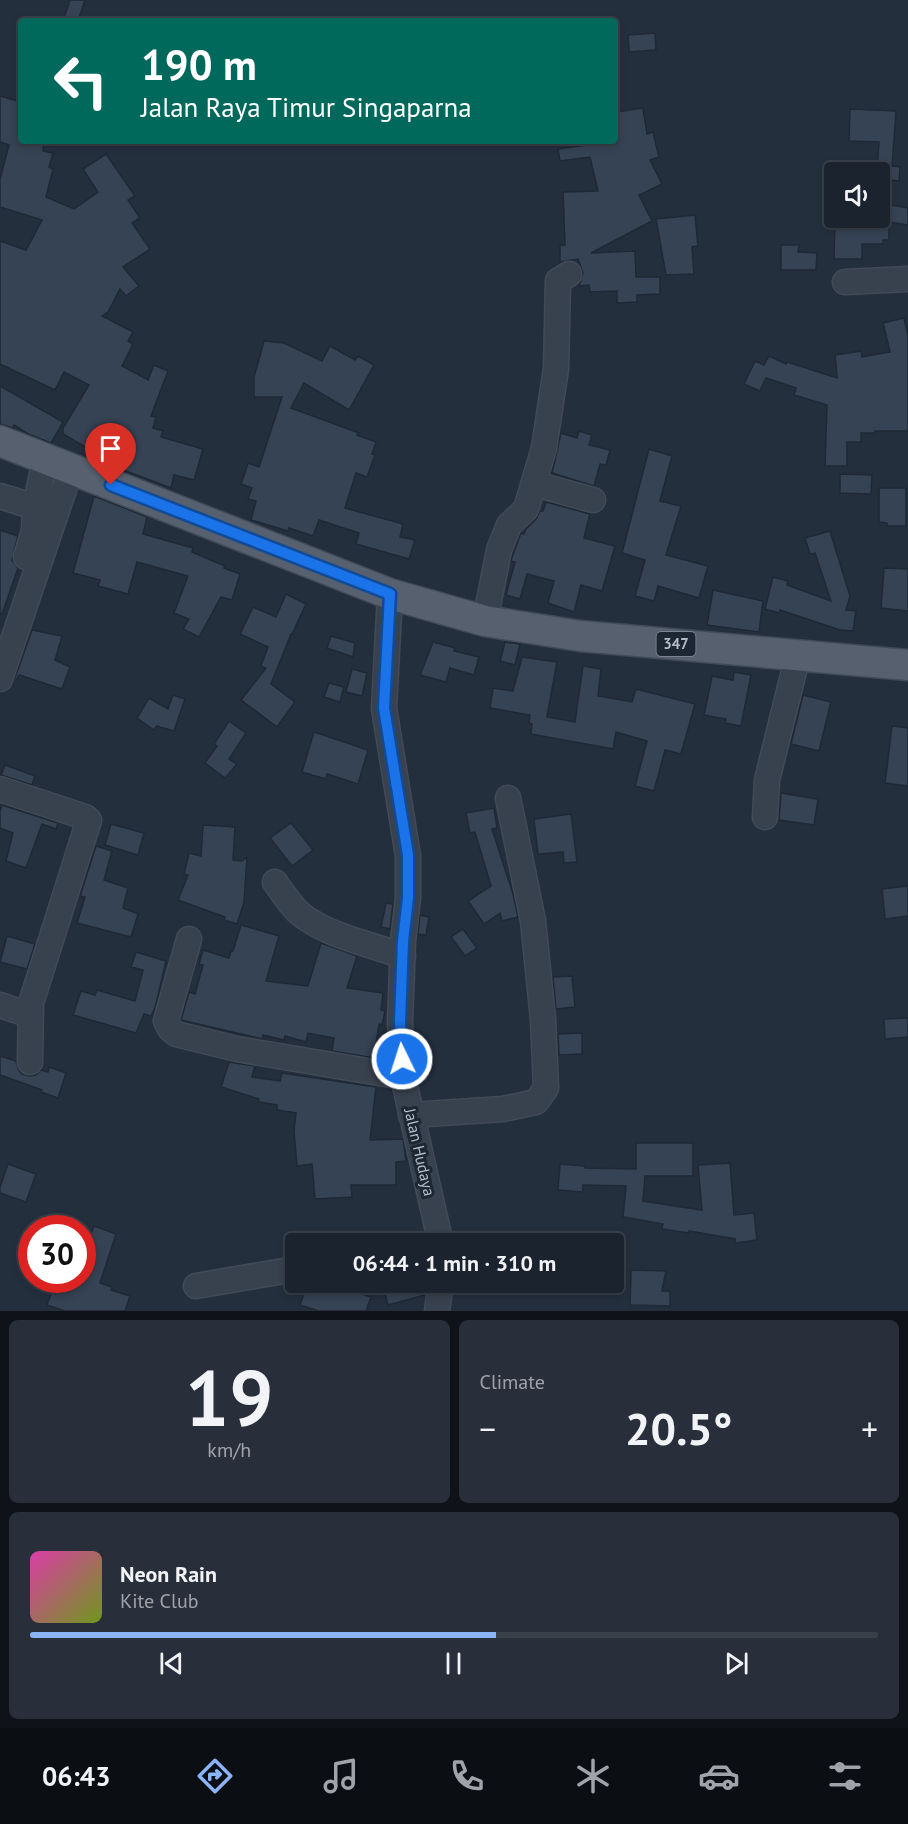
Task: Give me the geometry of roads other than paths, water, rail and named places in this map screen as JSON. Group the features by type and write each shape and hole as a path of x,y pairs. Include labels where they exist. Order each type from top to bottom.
{"main road":[{"name":"347","path":"2,449 58,464 398,596 485,621 580,636 908,665"}],"street":[{"path":"485,621 502,542 509,525 526,509 544,448 556,369 558,280 569,274"},
{"path":"845,282 908,279"},
{"path":"0,638 34,531 35,507 58,464"},
{"path":"0,679 58,464"},
{"path":"535,484 593,500"},
{"path":"0,496 35,507"},
{"name":"Jalan Hudaya","path":"398,596 384,708 408,855 408,898 400,1022 403,1077 438,1233"},
{"path":"765,817 766,780 798,656"},
{"path":"0,789 89,820 31,1003 30,1062"},
{"path":"411,1115 503,1109 536,1102 546,1088 543,1019 532,921 508,798"},
{"path":"275,882 296,910 316,924 403,956"},
{"path":"189,939 166,1021 176,1034 237,1049 403,1077"},
{"path":"0,1005 30,1015"},
{"path":"196,1286 285,1271"},
{"path":"437,1311 439,1293"}]}
